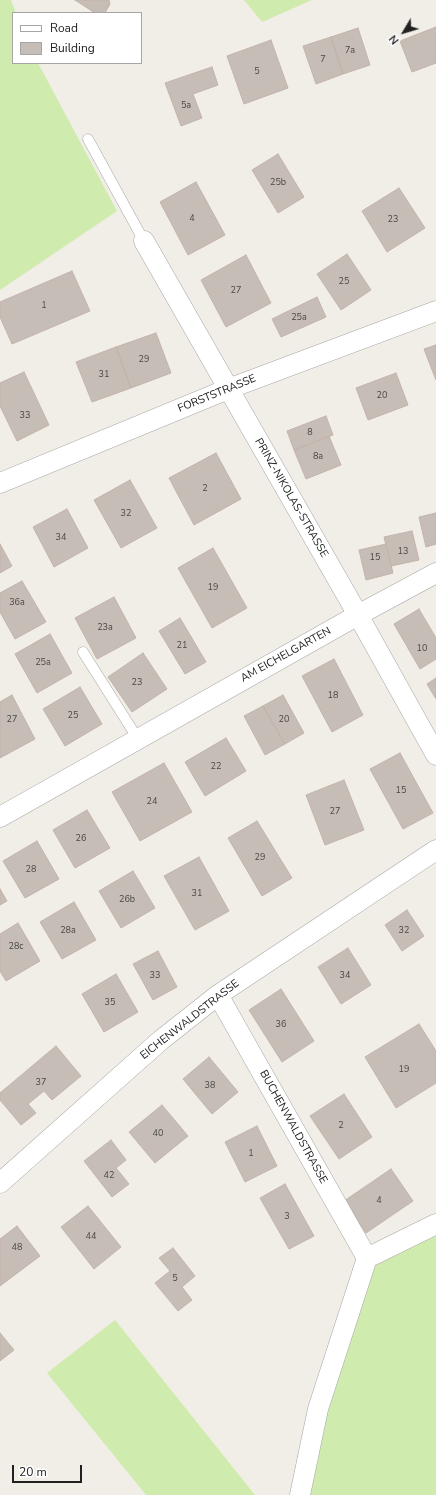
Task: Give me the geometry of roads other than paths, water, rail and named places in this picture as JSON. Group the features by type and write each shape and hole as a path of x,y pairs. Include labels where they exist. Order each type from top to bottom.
{"street":[{"name":"PRINZ-NIKOLAS-STRASSE","path":"144,241 358,615 436,755"},
{"name":"FORSTSTRASSE","path":"0,483 228,389 436,311"},
{"name":"AM EICHELGARTEN","path":"0,817 358,615 436,573"},
{"name":"EICHENWALDSTRASSE","path":"0,1183 161,1040 218,995 436,850"},
{"name":"BUCHENWALDSTRASSE","path":"218,995 367,1258"},
{"path":"300,1495 318,1409 367,1258 436,1224"}],"lane":[{"path":"88,139 144,241"},
{"path":"83,652 138,739"}]}
